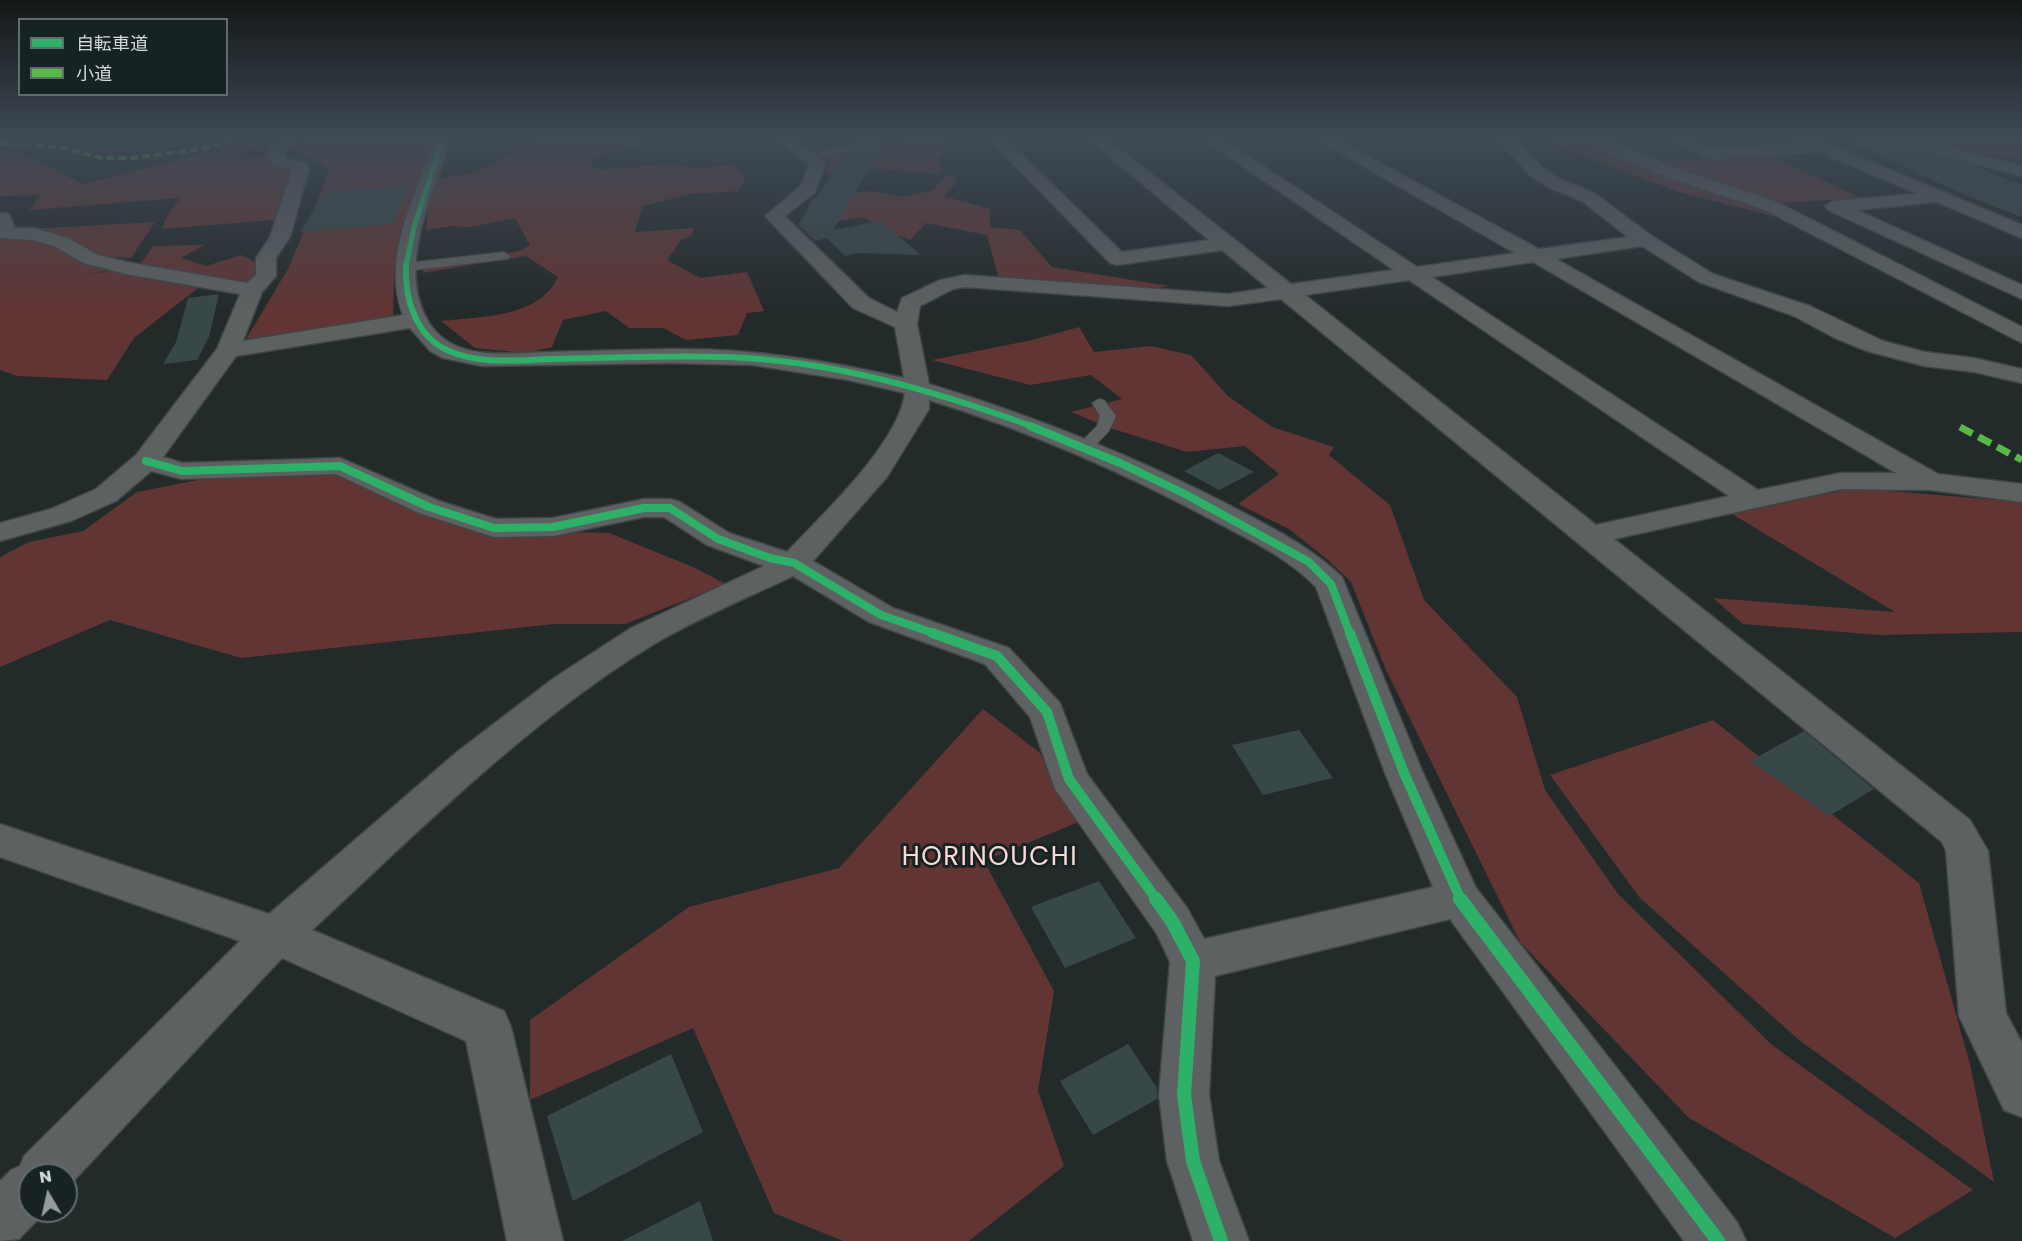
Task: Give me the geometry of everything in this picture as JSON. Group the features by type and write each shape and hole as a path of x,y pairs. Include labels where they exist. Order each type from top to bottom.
{"street":[{"path":"0,532 61,515 106,495 146,461 228,350 252,290 267,276 266,258 280,237 292,197"},
{"path":"425,197 408,250 405,277 415,320 437,345 460,355 496,360 698,358 777,360 918,389 958,400 1131,466 1309,562 1331,584 1404,773 1460,899 1718,1241"},
{"path":"798,197 774,216 861,303 906,324"},
{"path":"1055,197 1117,259 1226,243"},
{"path":"1169,197 1956,831 1967,851 1983,1016 2022,1093"},
{"path":"1299,197 1752,500"},
{"path":"1429,197 1931,482"},
{"path":"1589,197 1646,240 1706,278 1802,311 1842,333 1875,346 1924,359 1974,365 2022,376"},
{"path":"1743,197 1771,206 2022,336"},
{"path":"2022,232 1940,197 1834,206 2022,293"},
{"path":"2,218 7,234 34,234 62,242 91,259 252,290"},
{"path":"55,1163 276,935 470,762 567,687 643,636 795,563 877,471 916,410 918,389 906,324 910,303 947,284 966,281 1228,300 1290,293 1646,240"},
{"path":"228,350 415,320"},
{"path":"146,461 182,471 340,466 429,507 494,528 553,527 644,508 670,508 718,538 770,558 795,563 881,615 997,656 1047,712 1069,779 1173,921 1194,961 1184,1095 1193,1161 1221,1241"},
{"path":"1590,535 1841,481 1931,482 2022,494"},
{"path":"0,840 276,935 487,1027 535,1241"},
{"path":"1194,961 1460,899"},
{"path":"0,1220 18,1201"}],"lane":[{"path":"406,267 504,256"},
{"path":"1084,448 1104,428 1108,416 1099,403"}],"shaded area":[{"path":"39,197 292,197 286,219 162,229 167,216 180,198 29,210"},
{"path":"319,197 417,197 394,276 393,317 246,339 288,269"},
{"path":"429,197 679,197 643,206 635,232 694,228 691,236 682,239 667,260 700,278 747,272 764,311 747,313 738,335 686,340 663,328 629,328 606,311 563,320 552,347 525,353 475,348 441,321 490,316 523,308 537,301 549,291 558,277 526,256 422,273 425,265 520,251 530,245 515,218 470,227 452,226 426,230"},
{"path":"947,197 990,209 990,227 1020,230 1052,267 1169,286 1142,290 999,279 987,235 926,223 910,240 891,233 863,217 799,228 812,199"},
{"path":"1698,197 1729,197 1781,218"},
{"path":"1761,197 1862,198 1779,203"},
{"path":"155,222 131,258 97,256 28,229"},
{"path":"0,238 49,239 121,267 83,276 117,269 199,287 134,338 107,380 17,376 0,370"},
{"path":"204,245 181,258 206,266 241,255 256,262 257,278 245,285 141,263 153,246"},
{"path":"1079,327 1094,352 1151,346 1191,355 1228,396 1272,427 1334,447 1329,455 1390,505 1424,600 1517,697 1545,790 1618,894 1772,1045 1973,1190 1895,1238 1689,1118 1520,942 1386,670 1351,582 1289,529 1238,504 1279,474 1245,446 1187,452 1110,428 1071,412 1122,399 1091,375 1030,385 932,360 1032,340"},
{"path":"339,472 472,530 609,533 693,567 726,584 625,624 554,624 241,658 110,620 0,667 0,557 29,542 83,531 137,492 218,476"},
{"path":"1854,488 2022,502 2022,632 1880,635 1743,624 1713,598 1895,612 1732,514"},
{"path":"983,709 1039,752 1081,821 984,861 1054,991 1038,1091 1064,1166 969,1241 843,1241 774,1213 693,1028 530,1100 530,1020 689,907 839,868"},
{"path":"1713,720 1919,883 1970,1064 1994,1182 1799,1040 1640,898 1550,775"}],"building":[{"path":"322,197 404,197 392,224 300,232"},
{"path":"817,197 853,197 833,230 881,221 921,255 858,253 845,256 827,238 815,241 798,224"},
{"path":"1970,197 2022,197 2022,217"},
{"path":"219,294 209,337 197,360 163,364 176,342 188,298"},
{"path":"1218,453 1254,472 1219,490 1184,471"},
{"path":"1299,730 1333,778 1263,795 1232,745"},
{"path":"1804,731 1874,789 1829,816 1750,761"},
{"path":"1099,881 1136,938 1065,968 1031,907"},
{"path":"1128,1044 1157,1088 1157,1099 1093,1135 1060,1081"},
{"path":"671,1054 703,1132 573,1201 547,1116"},
{"path":"700,1201 713,1241 622,1241"}],"marked path":[{"path":"1960,427 2022,460"}],"cycle path":[{"path":"423,197 406,262 407,295 424,333 438,346 452,353 466,357 498,360 671,356 753,358 848,372 918,389 1054,434 1120,463 1185,494 1309,562 1331,584 1404,773 1460,899 1718,1241"},
{"path":"146,461 182,471 340,466 429,507 494,528 553,527 644,508 670,508 718,539 770,558 794,563 881,615 997,656 1047,712 1069,779 1172,921 1193,961 1184,1095 1193,1161 1221,1241"}],"district":[{"name":"HORINOUCHI","path":"990,858"}]}
